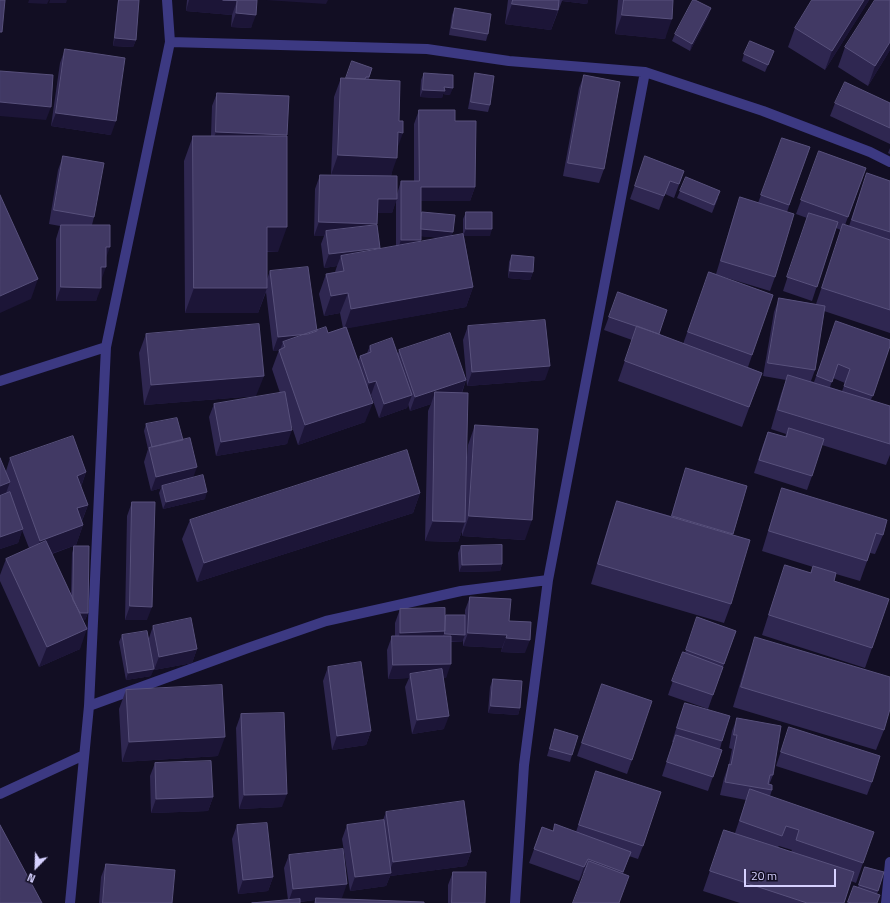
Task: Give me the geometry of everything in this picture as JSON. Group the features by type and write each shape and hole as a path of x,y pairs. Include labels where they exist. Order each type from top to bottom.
{"street":[{"path":"70,903 90,706 106,347 170,42 167,0"},
{"path":"170,42 427,49 509,61 645,72 763,111 870,152 890,162"},
{"path":"515,903 524,765 548,580 645,72"},
{"path":"0,381 106,347"},
{"path":"90,706 326,621 461,591 548,580"},
{"path":"0,794 84,755"},
{"path":"886,903 890,862"}],"building":[{"path":"0,0 5,0 2,32 0,32"},
{"path":"119,0 139,0 136,40 115,38"},
{"path":"223,0 257,0 256,15 236,13 237,1"},
{"path":"513,0 559,0 558,10 512,4"},
{"path":"624,0 673,0 672,19 622,15"},
{"path":"693,0 711,8 692,44 675,34"},
{"path":"812,0 864,0 832,51 795,28"},
{"path":"875,0 890,0 890,42 875,66 845,47"},
{"path":"455,8 491,14 488,34 452,28"},
{"path":"750,41 774,51 768,65 744,54"},
{"path":"65,49 125,58 116,121 56,113"},
{"path":"352,61 372,68 369,77 366,77 365,79 346,78"},
{"path":"0,71 53,75 51,107 0,102"},
{"path":"424,73 453,75 453,88 444,87 445,91 423,90"},
{"path":"475,73 494,76 490,105 471,102"},
{"path":"584,75 620,82 604,169 568,163"},
{"path":"341,78 400,81 399,121 403,121 403,133 398,132 397,158 338,155"},
{"path":"845,82 890,103 890,128 835,103"},
{"path":"217,93 289,96 287,135 216,132"},
{"path":"419,110 455,110 455,121 476,121 475,187 421,187 421,240 401,240 401,181 419,181"},
{"path":"193,136 287,136 287,227 267,227 267,288 194,288"},
{"path":"782,138 810,147 789,205 761,195"},
{"path":"819,151 866,168 848,217 801,200"},
{"path":"63,156 104,163 94,217 54,210"},
{"path":"645,156 684,171 679,184 670,181 664,196 635,186"},
{"path":"867,173 890,181 890,232 852,220"},
{"path":"320,175 397,176 397,199 378,199 377,224 319,222"},
{"path":"686,177 720,191 714,205 680,191"},
{"path":"0,195 38,279 0,296"},
{"path":"740,197 794,214 775,277 721,261"},
{"path":"422,212 455,215 453,232 421,229"},
{"path":"466,212 492,212 492,229 466,229"},
{"path":"809,213 838,222 817,287 787,277"},
{"path":"843,224 890,240 890,310 822,288"},
{"path":"61,225 110,225 110,247 106,247 106,267 101,267 101,288 61,287"},
{"path":"377,225 380,248 329,254 326,231"},
{"path":"463,234 473,287 351,309 348,293 331,296 326,274 344,271 341,256"},
{"path":"512,255 534,257 533,272 510,271"},
{"path":"308,267 317,331 308,334 278,337 270,271"},
{"path":"709,272 773,295 752,355 688,332"},
{"path":"618,292 667,310 659,334 609,317"},
{"path":"779,298 825,306 815,370 768,363"},
{"path":"545,320 550,366 472,372 468,326"},
{"path":"836,321 890,340 890,346 873,396 844,386 850,369 838,364 832,382 817,376"},
{"path":"259,324 264,376 151,385 146,334"},
{"path":"637,326 762,373 749,407 625,361"},
{"path":"326,327 328,333 346,327 373,403 305,425 279,350 285,347 283,342"},
{"path":"450,333 466,380 415,397 399,350"},
{"path":"392,338 412,395 384,404 376,381 369,383 360,356 371,352 370,346"},
{"path":"788,375 890,406 890,444 778,410"},
{"path":"285,392 292,430 221,442 214,404"},
{"path":"435,392 468,393 465,522 433,521"},
{"path":"177,418 183,440 152,447 146,424"},
{"path":"475,425 538,429 532,520 469,516"},
{"path":"789,428 824,439 812,476 759,460 768,432 786,437"},
{"path":"73,436 86,472 77,476 88,505 77,508 83,525 40,541 10,458"},
{"path":"190,438 197,467 156,477 149,448"},
{"path":"407,450 420,493 204,563 190,520"},
{"path":"0,458 10,482 0,486"},
{"path":"686,468 747,486 733,534 672,516"},
{"path":"203,475 207,492 166,502 162,486"},
{"path":"782,488 887,520 883,535 876,533 867,561 769,531"},
{"path":"10,492 23,529 0,537 0,496"},
{"path":"617,501 750,540 731,604 598,564"},
{"path":"132,502 155,502 152,607 130,606"},
{"path":"46,541 87,629 47,647 6,559"},
{"path":"502,545 502,564 462,565 461,546"},
{"path":"74,546 89,546 88,613 80,613 73,600"},
{"path":"785,565 811,573 813,566 836,573 834,581 889,599 872,648 769,615"},
{"path":"470,597 511,599 509,621 531,622 530,640 506,638 507,635 468,633"},
{"path":"445,608 445,631 400,633 400,609"},
{"path":"446,615 465,615 465,635 445,634"},
{"path":"697,617 736,631 724,664 686,650"},
{"path":"191,618 197,649 159,657 153,626"},
{"path":"147,631 154,669 128,673 122,635"},
{"path":"392,636 451,636 451,664 393,665"},
{"path":"755,637 890,677 890,709 884,730 741,687"},
{"path":"683,652 723,667 713,695 672,681"},
{"path":"361,662 371,731 337,736 328,667"},
{"path":"442,669 449,716 417,720 410,674"},
{"path":"493,679 522,681 520,708 491,706"},
{"path":"602,684 652,701 632,760 582,743"},
{"path":"222,685 225,737 129,742 126,690"},
{"path":"685,703 730,716 722,741 677,728"},
{"path":"284,713 287,794 244,795 241,714"},
{"path":"737,718 781,726 773,775 770,775 768,784 772,785 772,790 725,782 729,764 731,765 737,735 734,735"},
{"path":"789,727 880,756 872,782 781,752"},
{"path":"555,729 578,736 572,755 550,749"},
{"path":"676,735 722,750 713,777 667,762"},
{"path":"211,761 213,797 156,799 155,763"},
{"path":"596,771 661,792 643,846 579,825"},
{"path":"750,789 874,832 863,863 796,840 799,830 786,826 782,836 740,821"},
{"path":"464,801 471,852 393,862 386,812"},
{"path":"384,820 391,873 355,877 347,825"},
{"path":"267,823 273,877 243,880 237,825"},
{"path":"555,824 631,852 623,872 588,859 584,867 534,849 542,827 553,831"},
{"path":"0,825 42,903 0,903"},
{"path":"724,830 854,872 844,903 807,903 710,871"},
{"path":"343,849 347,884 293,889 289,855"},
{"path":"589,861 629,876 619,903 573,903"},
{"path":"106,864 175,870 172,903 103,903"},
{"path":"865,867 884,872 878,891 859,885"},
{"path":"453,872 486,872 485,903 452,903"},
{"path":"854,886 880,895 877,903 848,902"},
{"path":"316,898 424,902 424,903 316,903"},
{"path":"300,899 300,903 252,903"}]}
